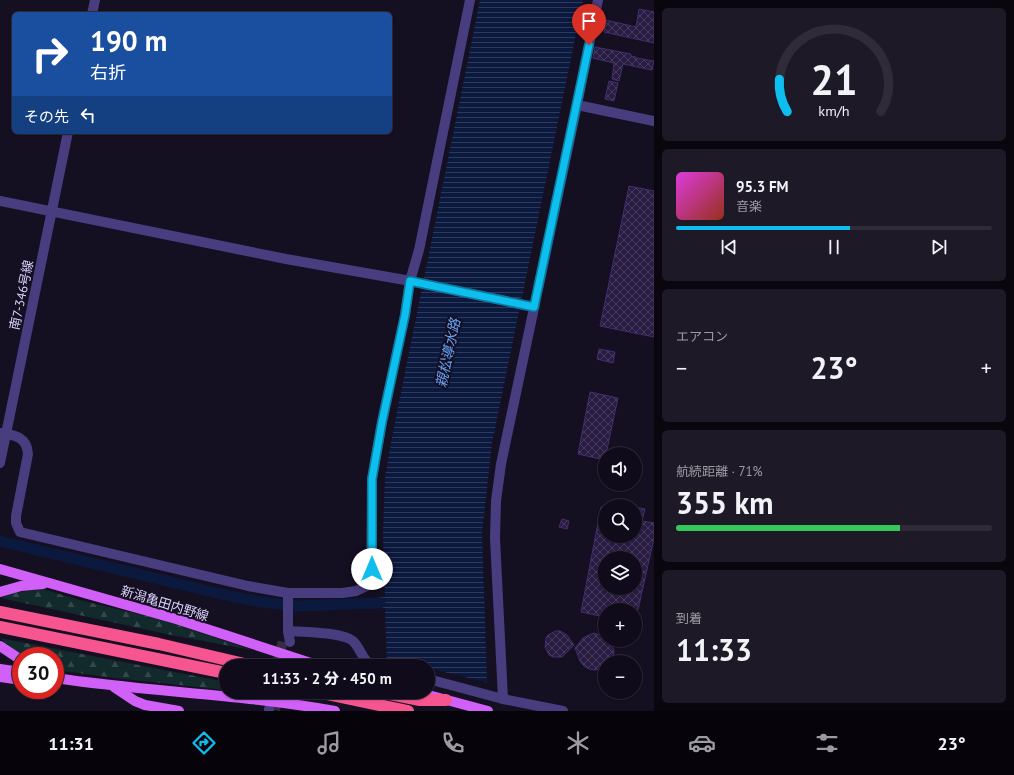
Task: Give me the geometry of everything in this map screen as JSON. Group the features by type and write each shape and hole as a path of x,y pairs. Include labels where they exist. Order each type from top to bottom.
{"highway":[{"path":"2,612 159,644 223,659"},
{"path":"0,627 219,672"},
{"path":"350,699 408,711"},
{"path":"415,699 446,700"}],"main road":[{"name":"新潟亀田内野線","path":"0,569 176,619 299,659"},
{"path":"0,592 21,586 54,584"},
{"path":"0,646 12,654"},
{"path":"0,669 12,671"},
{"path":"64,675 98,684"},
{"path":"0,677 12,679"},
{"path":"64,679 112,686 294,704 335,711"},
{"path":"64,682 98,684"},
{"path":"112,686 135,701 145,705 178,711"},
{"path":"435,697 488,711"}],"street":[{"path":"92,12 95,0"},
{"path":"3,433 25,441 28,446 28,454 16,516 16,524 20,532 288,595 342,594 356,591 372,584 372,479 382,422 413,282 470,0"},
{"path":"498,698 495,538 496,501 500,464 530,306 577,105 598,0"},
{"path":"577,105 654,121"},
{"name":"南7-346号線","path":"0,463 3,433 68,134"},
{"path":"0,201 530,306"},
{"path":"288,595 287,638 346,637 355,643 364,659"},
{"path":"435,681 498,698 563,711"}],"green space":[{"path":"43,589 79,600 159,619 252,650 171,635 1,598 12,593"},
{"path":"0,638 46,647 12,647"},
{"path":"64,650 219,681 219,689 64,671"}],"water":[{"name":"親松導水路","path":"480,0 583,0 492,443 482,533 488,711 435,694 435,659 387,659 385,608 365,609 365,599 385,597 383,534 385,477"}],"pier":[{"path":"435,670 489,683 490,711 387,711 386,699 435,699"}],"building":[{"path":"639,9 654,12 654,43 604,32 605,29 599,27 601,19 636,27"},
{"path":"595,47 631,54 631,56 636,58 654,61 652,70 623,64 619,81 612,79 614,63 593,58"},
{"path":"609,81 618,83 614,101 605,99"},
{"path":"629,186 654,191 654,337 600,326"},
{"path":"599,349 615,352 613,363 597,359"},
{"path":"590,392 618,398 608,447 598,447 598,458 578,454"},
{"path":"642,508 645,509 642,521"},
{"path":"562,519 569,521 567,529 559,527"},
{"path":"642,521 654,523 654,538 642,592 642,551 598,551 598,595 641,595 640,603 598,603 598,616 581,612 598,523 598,543 642,543"},
{"path":"556,631 560,631 567,635 574,645 562,657 553,657 549,655 545,647 546,638 548,635"},
{"path":"594,633 598,634 598,647 613,647 614,655 598,655 598,669 589,669 580,661 575,648 583,638"}],"waterway":[{"path":"0,541 230,596 261,602 296,606 380,603"}],"tunnel":[{"path":"279,659 283,640"},
{"path":"275,710 277,699"}],"route":[{"path":"372,569 372,479 382,422 405,315 410,281 534,307 589,45"}]}
